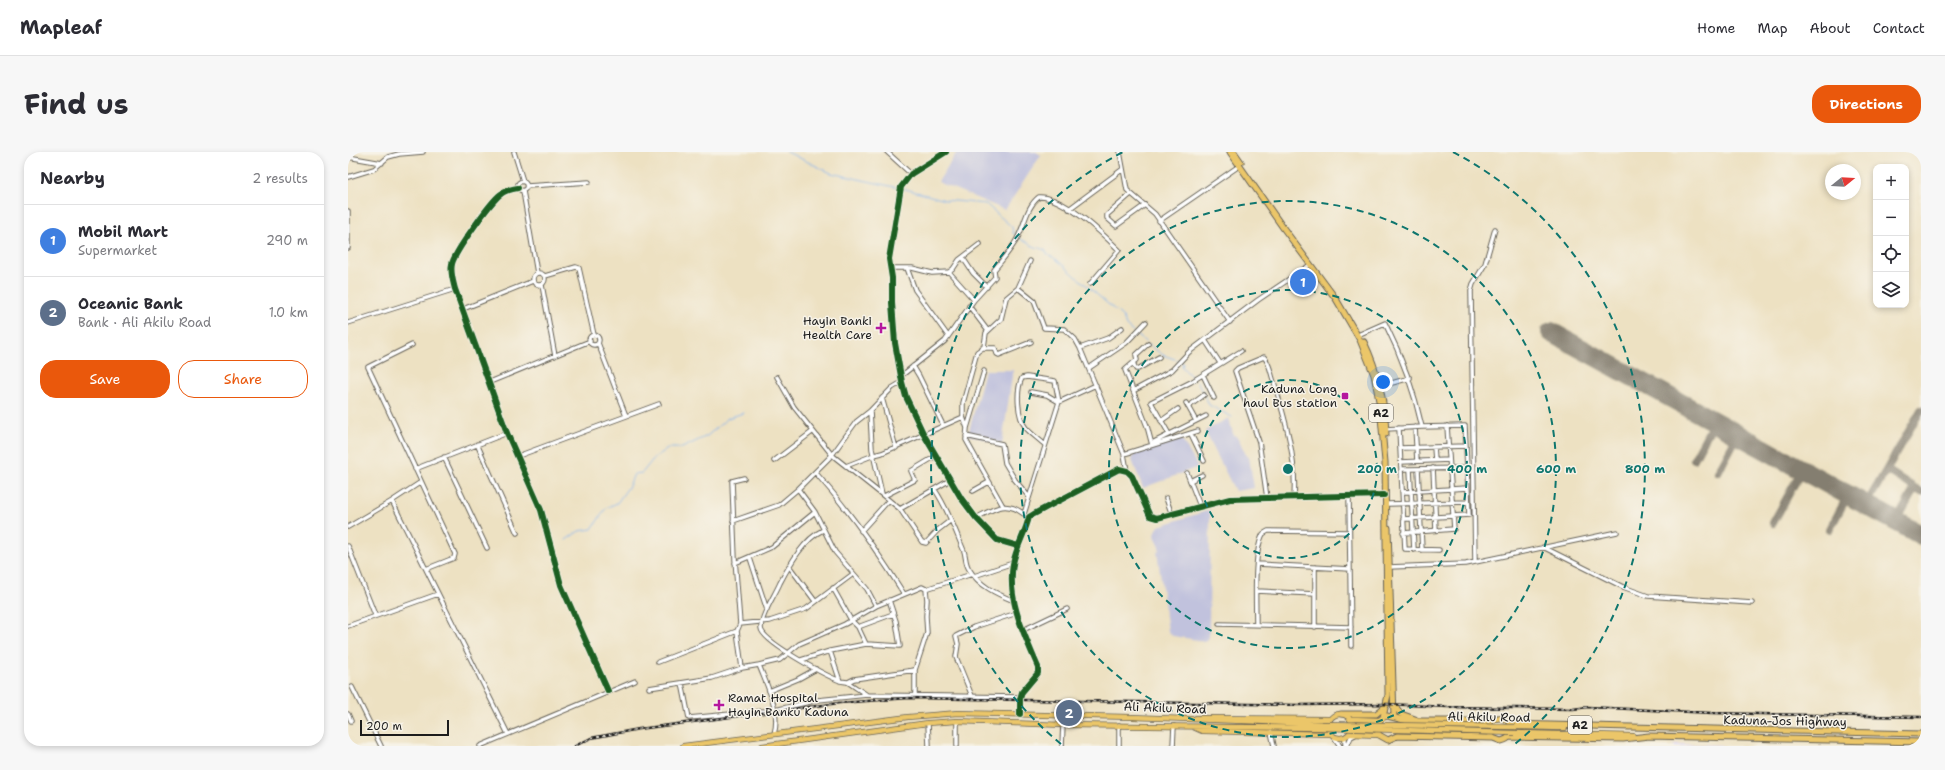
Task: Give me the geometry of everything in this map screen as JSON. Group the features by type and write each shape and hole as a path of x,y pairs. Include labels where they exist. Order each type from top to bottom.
{"highway":[{"name":"A2","path":"1230,152 1310,265 1336,299 1354,327 1374,375 1382,420 1387,705 1377,727 1379,735 1388,740 1397,736 1492,738 1501,741 1510,737 1623,738 1650,736"},
{"name":"A2","path":"1234,152 1275,212 1337,296 1360,334 1374,363 1381,386 1386,428 1393,705 1400,728 1397,736"},
{"path":"1341,714 1376,714 1387,705"},
{"path":"1393,705 1401,714 1418,721"},
{"name":"A2","path":"1381,718 1390,716 1418,721 1491,721 1499,717 1504,718 1514,728 1624,725 1650,728"},
{"path":"1491,721 1488,730 1492,738"},
{"path":"1510,737 1514,728"},
{"path":"1650,728 1650,736"},
{"name":"Kaduna-Jos Highway","path":"1650,728 1921,734"},
{"name":"Kaduna-Jos Highway","path":"1650,736 1828,743 1918,743"}],"main road":[{"name":"Ali Akilu Road","path":"683,746 830,726 928,715 1020,714 1189,719 1322,726"},
{"path":"1189,719 1201,717 1330,719 1335,715 1341,714 1350,719 1381,718"},
{"path":"1330,719 1328,729 1332,736"},
{"path":"1190,726 1202,730 1271,732 1332,736 1341,739 1350,734 1352,729 1350,719"},
{"name":"Ali Akilu Road","path":"762,746 928,723 958,721 1062,725 1514,728 1650,736"},
{"path":"830,726 831,737"},
{"path":"1350,734 1379,735"}],"street":[{"path":"348,177 374,169 383,163 388,157 399,154 423,152"},
{"path":"514,152 523,181 527,186"},
{"path":"887,152 911,174"},
{"path":"946,152 911,174 901,187 889,253 894,324 902,382 906,397 924,435 950,480 976,518 997,540 1018,546"},
{"path":"1120,152 1126,186 1131,194 1145,205 1159,221 1230,322"},
{"path":"348,157 383,163"},
{"path":"1159,221 1239,166"},
{"path":"1069,209 1123,169"},
{"path":"518,188 519,182 523,181"},
{"path":"533,281 534,276 537,273 523,191 527,186 588,182"},
{"path":"523,191 518,188 509,189 501,194 492,203 458,251 452,264 455,289 490,382 507,433 541,510 561,585 608,691"},
{"path":"1131,194 1106,214 1116,226 1145,205"},
{"path":"901,376 948,336 968,306 995,278 994,270 1018,237 1029,208 1039,197 1054,201 1069,209 1106,237 1120,251 1090,284"},
{"path":"348,211 348,248"},
{"path":"1474,562 1472,291 1473,284 1485,264 1495,229"},
{"path":"891,268 907,268 932,273 949,272 959,260 980,244"},
{"path":"963,258 973,273 987,287"},
{"path":"1003,506 968,444 963,417 963,403 977,352 982,348 988,331 1001,319 1006,298 1018,288 1030,261"},
{"path":"1133,391 1166,374 1206,340 1258,300 1310,265"},
{"path":"537,273 545,276 576,267 579,268 594,335 599,338 598,343 626,416"},
{"path":"907,268 915,290 948,336"},
{"path":"949,272 974,300"},
{"path":"545,276 545,281 542,285 555,356"},
{"path":"463,308 533,281"},
{"path":"533,281 537,285 542,285"},
{"path":"1018,288 1031,298 1044,328 1064,329 1075,339 1096,384 1124,454 1127,471"},
{"path":"348,323 455,289"},
{"path":"968,306 988,331"},
{"path":"1089,368 1114,352 1146,322"},
{"path":"1360,334 1385,323 1399,350 1410,378 1422,427"},
{"path":"1080,348 1108,338 1122,328"},
{"path":"490,382 590,341 590,338 594,335"},
{"path":"1206,340 1220,363"},
{"path":"590,341 595,344 598,343"},
{"path":"982,348 995,348 997,354 999,355 1031,342"},
{"path":"1148,344 1136,355 1137,360 1125,370 1152,444"},
{"path":"412,345 368,367 456,556 426,569"},
{"path":"1169,434 1151,402 1195,380 1241,351"},
{"path":"1133,363 1137,370 1159,357"},
{"path":"1268,498 1259,442 1235,371 1238,368 1264,357 1273,381 1291,446 1295,486 1294,497"},
{"path":"913,366 943,425"},
{"path":"966,428 984,371"},
{"path":"1203,375 1214,398"},
{"path":"776,377 794,407 812,432 832,455 890,500 900,510 924,543 951,520"},
{"path":"1024,514 1059,402 1055,381 1027,377 1022,378 1019,386 1022,419 1026,428 1045,445"},
{"path":"1381,386 1410,378"},
{"path":"733,521 779,505 798,489 832,455 856,422 870,412 892,388 902,382"},
{"path":"1059,402 1096,384"},
{"path":"1031,392 1047,395 1059,402"},
{"path":"1196,420 1187,405 1204,395"},
{"path":"882,398 896,448"},
{"path":"518,456 659,404"},
{"path":"1161,421 1178,408"},
{"path":"870,412 874,455 883,495"},
{"path":"1152,444 1206,416"},
{"path":"846,466 896,448 963,417"},
{"path":"1403,533 1454,529 1447,426"},
{"path":"1386,428 1465,426 1469,515 1403,519"},
{"path":"1415,427 1417,461"},
{"path":"1399,428 1402,469 1403,533 1406,550 1439,550"},
{"path":"1124,454 1152,444 1198,431"},
{"path":"774,461 812,432"},
{"path":"415,469 507,433"},
{"path":"1191,434 1204,461"},
{"path":"966,436 1002,444 1005,463 1014,480 1029,498"},
{"path":"477,444 517,533"},
{"path":"1400,448 1466,446"},
{"path":"1434,447 1432,468 1436,530"},
{"path":"883,495 915,480 911,471 936,456"},
{"path":"444,457 487,548"},
{"path":"1401,462 1449,460"},
{"path":"1402,469 1467,468"},
{"path":"1020,714 1020,697 1025,688 1038,673 1038,666 1017,614 1014,601 1014,563 1018,546 1024,535 1029,518 1119,469 1127,471 1132,476 1150,516 1157,518 1230,499 1384,495"},
{"path":"1410,469 1411,518 1414,550"},
{"path":"1418,469 1422,550"},
{"path":"815,472 880,555 904,594"},
{"path":"1187,473 1200,506"},
{"path":"1190,481 1202,475"},
{"path":"742,668 737,631 740,624 735,563 732,481 744,478"},
{"path":"900,510 950,480"},
{"path":"348,527 421,482"},
{"path":"973,491 989,482"},
{"path":"1402,492 1467,488"},
{"path":"798,489 815,512 835,552 867,589 876,606"},
{"path":"935,490 948,510 964,552 966,564 973,575 993,592 1014,601"},
{"path":"1349,496 1351,646"},
{"path":"1166,498 1172,515"},
{"path":"861,531 890,500"},
{"path":"392,501 508,734"},
{"path":"1388,504 1419,505 1468,502"},
{"path":"976,518 1003,506 1018,510 1029,518"},
{"path":"735,563 750,558 772,547 815,512"},
{"path":"823,530 813,535 805,543 803,548 789,566 767,610 762,623 762,633 816,669 840,681 848,682 867,695"},
{"path":"1256,625 1257,564 1263,534 1268,532 1349,532"},
{"path":"1390,566 1474,562 1617,532"},
{"path":"1405,545 1414,544"},
{"path":"348,546 376,615"},
{"path":"1544,547 1623,587 1648,596 1752,604"},
{"path":"750,558 767,610"},
{"path":"649,688 712,678 742,668 780,660 799,644 851,620 889,600 921,587 926,589 1014,563"},
{"path":"1257,564 1350,569"},
{"path":"789,566 815,601"},
{"path":"1315,567 1315,627"},
{"path":"740,624 762,623 806,609 853,574"},
{"path":"833,588 851,620 858,627 866,644"},
{"path":"915,696 915,670 927,633 926,589"},
{"path":"1257,592 1315,594"},
{"path":"348,626 438,594"},
{"path":"801,660 830,651 866,644 900,646 889,600"},
{"path":"1023,630 1067,610"},
{"path":"858,627 893,614"},
{"path":"972,696 956,657 958,644 956,636 974,627 1017,614"},
{"path":"1219,624 1350,628"},
{"path":"658,662 737,631"},
{"path":"830,651 840,681"},
{"path":"759,665 775,710 777,724 774,734"},
{"path":"769,691 798,679 816,669"},
{"path":"848,682 854,679 915,670"},
{"path":"480,746 606,694 608,691 635,681"},
{"path":"682,683 689,718 775,710 818,700 867,695 1020,697"},
{"path":"352,687 381,746"},
{"path":"348,714 352,721"},
{"path":"957,746 958,721"},
{"path":"928,723 929,746"},
{"path":"1062,725 1062,746"},
{"path":"1119,725 1119,746"},
{"path":"1173,746 1174,726"},
{"path":"1271,732 1274,746"},
{"path":"1346,746 1351,737 1356,734"},
{"path":"1332,736 1340,746"},
{"path":"1345,738 1346,746"}],"shaded area":[{"path":"957,152 1036,152 1041,155 1005,210 938,182"},
{"path":"985,370 1013,370 1002,444 968,435"},
{"path":"1229,418 1233,434 1238,438 1247,457 1249,457 1254,488 1235,491 1205,431"},
{"path":"1181,438 1198,467 1143,488 1132,460 1134,453"},
{"path":"1210,510 1209,638 1204,641 1173,636 1168,631 1157,551 1160,550 1154,534 1159,526"},
{"path":"1673,744 1721,745 1722,746 1674,746"}],"waterway":[{"path":"787,152 831,173 899,188"},
{"path":"902,188 945,200 986,204 1012,227 1013,233 1017,236"},
{"path":"1019,238 1033,246 1045,250 1048,255 1056,259 1123,317 1126,326 1134,333"},
{"path":"1137,335 1147,343"},
{"path":"1149,345 1163,355 1183,362 1182,367 1194,379"},
{"path":"1197,381 1204,394"},
{"path":"1205,396 1209,405 1232,417"},
{"path":"566,540 579,531 592,529 606,508 617,503 629,486 634,474 642,473 654,458 669,448 682,448 707,436 728,418 743,413"}],"taxiway":[{"path":"1866,505 1921,410"},
{"path":"1694,459 1714,422"},
{"path":"1718,472 1738,435"},
{"path":"1773,523 1802,470"},
{"path":"1887,470 1921,492"},
{"path":"1896,522 1915,488"},
{"path":"1830,529 1848,495"}],"runway":[{"path":"1551,332 1921,535"}],"railway":[{"path":"575,746 591,738 639,729 839,703 909,698 1299,705 1387,704 1448,707 1573,709 1588,707 1712,713 1921,717"}],"cycle path":[{"path":"946,152 911,174 901,187 889,259 892,278 895,343 902,382 906,397 924,435 961,498 976,518 997,540 1018,546"},
{"path":"518,188 501,194 482,216 454,258 451,267 452,276 455,289 507,433 541,510 561,585 608,691"},
{"path":"1020,714 1020,699 1022,692 1038,673 1038,667 1018,617 1012,591 1014,558 1029,517 1119,469 1127,471 1132,476 1150,516 1157,518 1230,499 1384,495"}],"place":[{"name":"Mobil Mart","path":"1303,282"},
{"name":"Hayin Banki Health Care","path":"881,328"},
{"name":"Kaduna Long haul Bus station","path":"1345,396"},
{"name":"Ramat Hospital Hayin Banku Kaduna","path":"719,705"},
{"name":"Oceanic Bank","path":"1069,713"}]}
